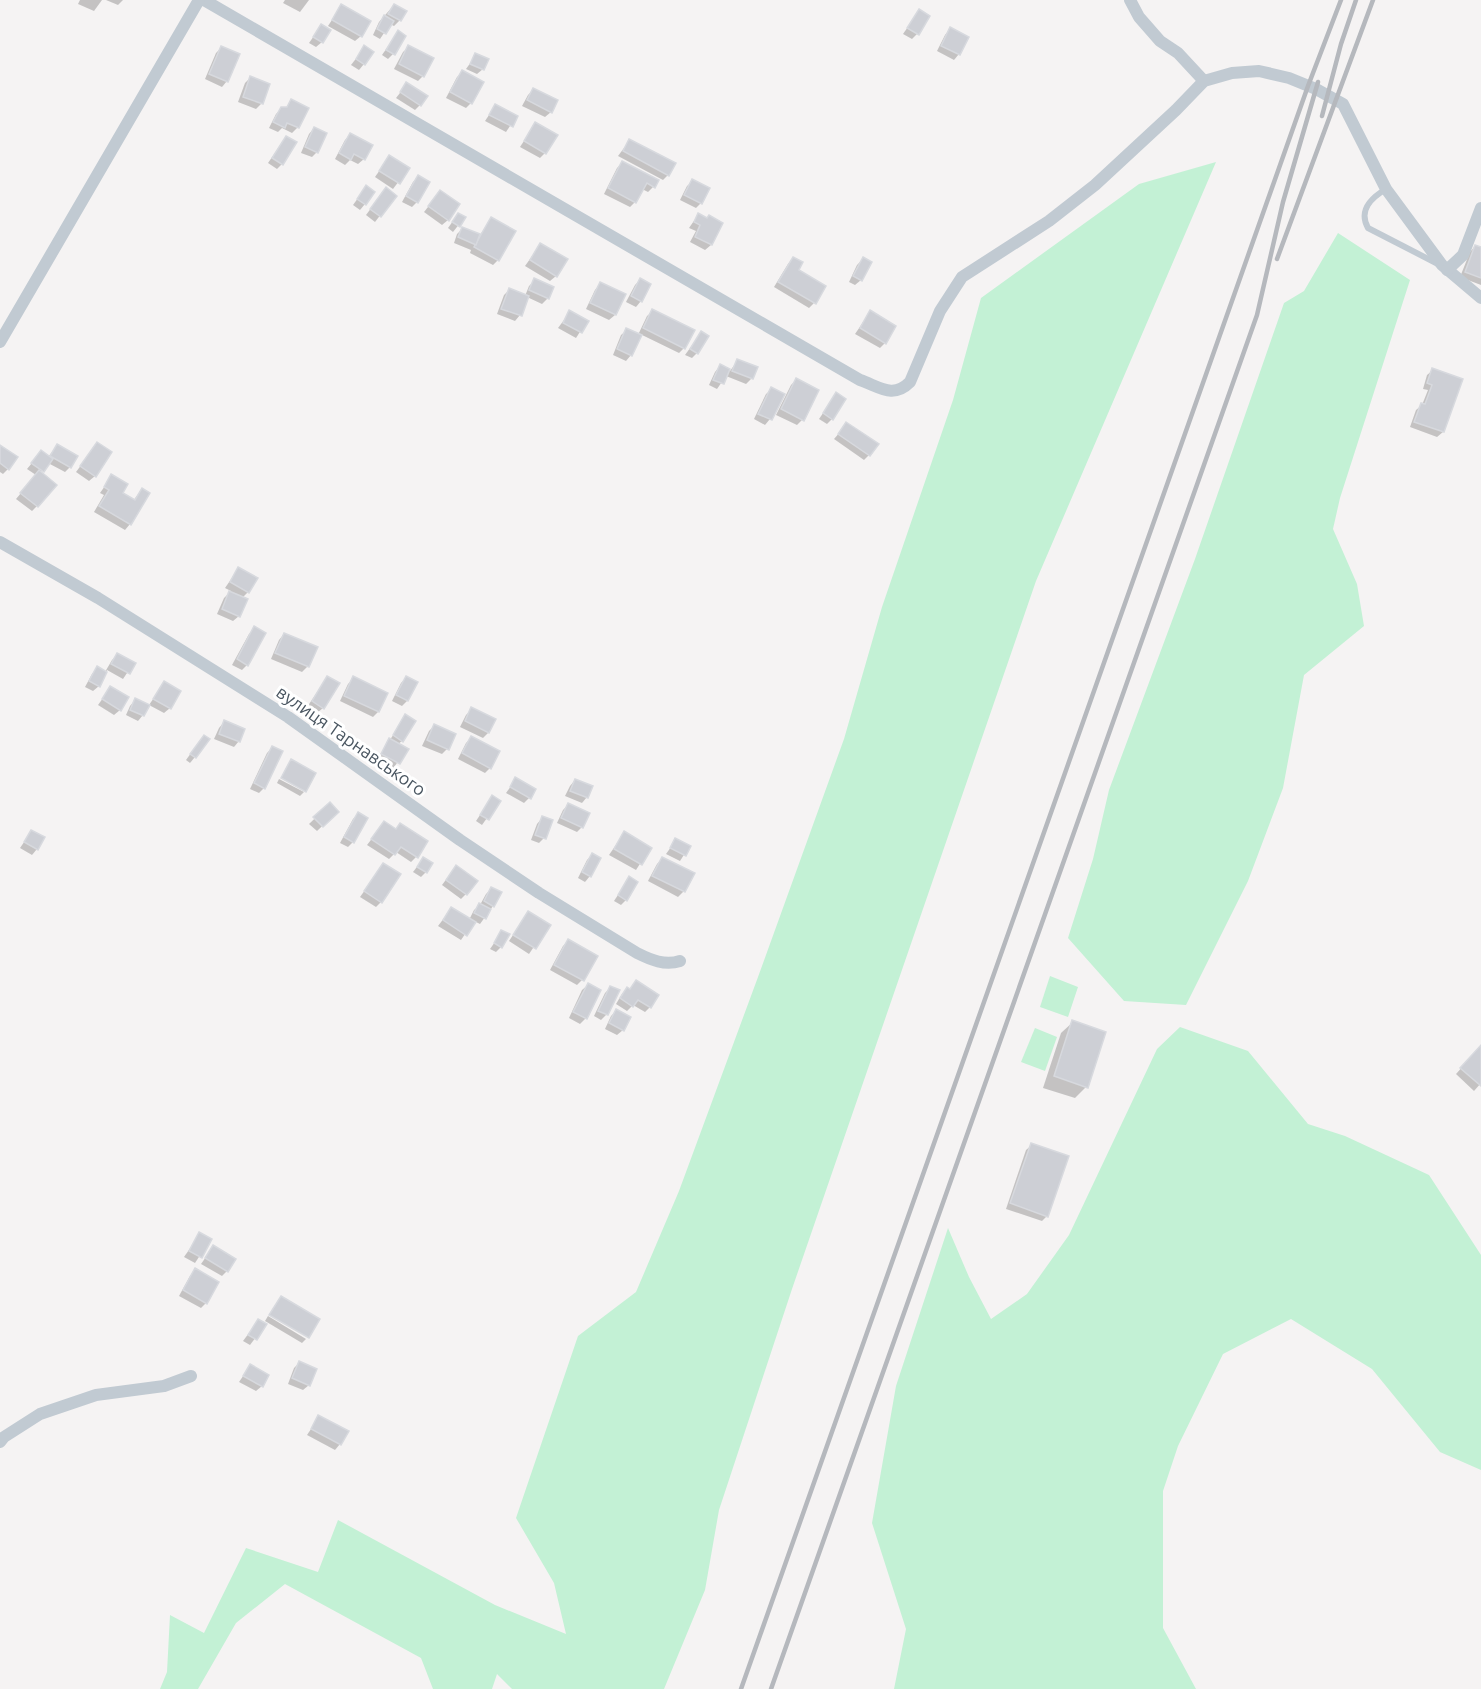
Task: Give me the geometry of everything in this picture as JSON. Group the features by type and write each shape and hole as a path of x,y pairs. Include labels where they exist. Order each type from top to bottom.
{"street":[{"path":"0,342 202,0 850,374 893,392 903,389 910,382 940,311 962,277 1049,221 1095,185 1204,81 1232,73 1259,71 1289,78 1316,89 1343,104 1386,189 1444,268 1481,298"},
{"path":"1130,0 1139,17 1160,41 1178,52 1204,81"},
{"path":"1444,268 1463,255 1481,208"},
{"name":"вулиця Тарнавського","path":"0,542 98,598 288,717 460,840 637,953 670,965 680,961"},
{"path":"0,1442 4,1437 40,1414 96,1395 164,1386 190,1376"}],"lane":[{"path":"1386,189 1369,202 1364,216 1368,228 1444,268"}],"green space":[{"path":"1216,162 1036,581 792,1289 719,1510 705,1590 664,1689 512,1689 497,1674 492,1689 433,1689 421,1658 285,1584 236,1623 198,1689 160,1689 167,1672 170,1615 204,1633 246,1548 318,1572 338,1520 495,1605 566,1634 554,1583 516,1518 578,1336 636,1292 679,1191 844,739 882,607 953,400 981,298 1139,184"},
{"path":"1338,233 1410,280 1340,498 1333,529 1357,584 1364,626 1304,675 1283,788 1248,881 1186,1005 1124,1001 1068,938 1093,859 1109,790 1195,559 1284,303 1304,291"},
{"path":"1050,976 1078,987 1068,1017 1040,1007"},
{"path":"1180,1027 1248,1051 1308,1124 1345,1136 1429,1175 1481,1255 1481,1470 1440,1452 1372,1369 1291,1319 1223,1354 1178,1446 1163,1491 1163,1628 1196,1689 894,1689 906,1629 872,1523 896,1386 948,1228 969,1277 991,1319 1027,1294 1069,1235 1157,1049"},
{"path":"1035,1028 1057,1037 1045,1071 1021,1062"}],"building":[{"path":"341,4 371,21 362,37 332,20"},
{"path":"394,4 407,11 401,21 388,14"},
{"path":"919,9 930,16 919,35 907,28"},
{"path":"384,15 394,21 386,34 377,29"},
{"path":"321,24 331,30 323,43 313,37"},
{"path":"950,27 969,37 960,55 941,46"},
{"path":"398,30 406,36 395,55 386,50"},
{"path":"364,45 374,52 365,65 356,59"},
{"path":"408,45 434,58 424,77 399,64"},
{"path":"221,46 240,54 228,82 209,74"},
{"path":"475,53 489,59 484,70 470,64"},
{"path":"462,70 484,82 472,104 450,92"},
{"path":"250,76 270,84 263,104 243,97"},
{"path":"406,82 428,96 421,106 400,92"},
{"path":"533,88 558,100 552,113 527,100"},
{"path":"291,99 309,108 299,128 287,123 285,128 273,122 281,107 287,107"},
{"path":"495,104 518,116 513,127 489,115"},
{"path":"535,122 558,135 546,154 524,141"},
{"path":"314,127 327,133 318,153 305,147"},
{"path":"350,133 373,145 365,160 354,154 351,160 339,153"},
{"path":"286,136 297,142 283,165 272,158"},
{"path":"629,139 676,163 669,176 623,151"},
{"path":"389,155 410,168 400,184 379,171"},
{"path":"622,161 659,180 655,188 647,183 636,203 608,188"},
{"path":"418,175 430,182 418,203 406,196"},
{"path":"692,179 710,188 702,204 684,195"},
{"path":"366,185 375,192 366,205 357,199"},
{"path":"386,187 397,196 381,217 370,209"},
{"path":"440,190 460,204 449,221 428,206"},
{"path":"458,213 466,217 460,227 452,222"},
{"path":"698,213 707,218 709,215 723,223 712,245 695,237 700,225 694,222"},
{"path":"491,217 516,231 499,261 474,247"},
{"path":"462,227 480,234 476,245 458,237"},
{"path":"540,243 568,259 557,277 530,260"},
{"path":"1475,245 1481,247 1481,278 1465,272"},
{"path":"793,257 803,262 799,270 826,286 816,304 778,282"},
{"path":"863,257 872,262 862,281 853,276"},
{"path":"534,278 554,287 549,299 529,290"},
{"path":"640,278 651,284 642,302 631,296"},
{"path":"600,282 626,294 616,315 590,303"},
{"path":"509,288 529,296 522,316 501,309"},
{"path":"652,309 695,330 685,349 643,328"},
{"path":"569,310 589,321 582,333 563,323"},
{"path":"870,310 896,326 886,344 860,328"},
{"path":"626,328 642,335 632,356 617,349"},
{"path":"701,331 709,336 698,354 690,349"},
{"path":"737,359 758,367 753,379 732,371"},
{"path":"720,364 730,369 724,384 713,380"},
{"path":"1432,368 1463,379 1444,432 1414,422 1421,403 1425,404 1432,385 1427,383"},
{"path":"796,378 819,390 804,421 781,409"},
{"path":"771,387 785,394 772,420 758,414"},
{"path":"836,392 846,399 833,420 823,413"},
{"path":"846,422 879,444 870,456 838,434"},
{"path":"97,442 112,452 96,477 80,466"},
{"path":"57,444 78,456 71,468 50,456"},
{"path":"0,445 18,457 9,470 0,463"},
{"path":"41,450 53,459 44,472 31,463"},
{"path":"39,470 57,485 38,507 20,493"},
{"path":"111,474 128,484 123,493 135,500 142,488 150,493 131,525 99,506 109,490 104,487"},
{"path":"238,567 258,578 249,593 230,582"},
{"path":"229,591 248,599 240,617 222,609"},
{"path":"254,626 266,633 248,666 237,659"},
{"path":"284,633 318,647 309,667 275,653"},
{"path":"117,653 136,663 130,674 111,664"},
{"path":"97,666 107,672 100,687 89,681"},
{"path":"327,676 340,683 324,709 312,701"},
{"path":"353,676 388,693 379,712 344,696"},
{"path":"406,676 418,682 408,701 396,695"},
{"path":"164,681 181,691 171,709 153,699"},
{"path":"110,686 129,697 121,711 102,699"},
{"path":"135,698 150,705 144,716 130,710"},
{"path":"471,707 496,719 489,733 465,721"},
{"path":"405,714 416,721 403,742 393,735"},
{"path":"224,720 245,729 240,742 219,734"},
{"path":"434,724 456,734 449,750 427,740"},
{"path":"204,735 210,739 196,758 190,754"},
{"path":"471,736 500,751 491,769 462,753"},
{"path":"389,738 409,749 400,764 381,754"},
{"path":"272,746 283,751 265,789 254,783"},
{"path":"291,759 316,773 306,792 281,778"},
{"path":"515,777 536,789 531,799 510,787"},
{"path":"575,779 593,786 588,798 570,791"},
{"path":"492,795 501,801 489,820 480,815"},
{"path":"330,802 339,812 323,827 313,817"},
{"path":"568,803 590,813 583,828 561,818"},
{"path":"358,812 368,818 354,843 344,837"},
{"path":"542,816 553,820 546,839 535,835"},
{"path":"384,821 396,829 400,823 428,841 418,858 401,847 395,855 371,839"},
{"path":"31,830 45,837 38,850 24,842"},
{"path":"624,831 652,848 642,865 614,849"},
{"path":"675,838 691,846 686,856 670,848"},
{"path":"592,853 601,858 591,877 582,872"},
{"path":"423,857 433,863 427,873 417,867"},
{"path":"662,857 695,873 685,892 652,876"},
{"path":"383,863 401,874 382,903 364,891"},
{"path":"456,865 478,881 467,895 446,880"},
{"path":"629,876 638,882 627,901 618,895"},
{"path":"491,887 502,892 494,907 484,901"},
{"path":"479,903 491,909 486,919 474,913"},
{"path":"451,907 476,922 467,936 443,920"},
{"path":"528,911 551,925 536,949 513,935"},
{"path":"501,930 510,934 502,948 494,943"},
{"path":"568,939 598,956 584,981 554,965"},
{"path":"636,980 659,995 651,1008 638,1000 633,1007 620,998 627,987 630,989"},
{"path":"588,983 601,990 587,1019 573,1012"},
{"path":"610,986 620,990 608,1015 598,1011"},
{"path":"616,1009 631,1017 624,1031 609,1023"},
{"path":"1072,1020 1106,1032 1088,1088 1054,1076"},
{"path":"1481,1045 1481,1086 1460,1068"},
{"path":"1031,1143 1069,1156 1048,1217 1010,1203"},
{"path":"199,1232 212,1239 202,1258 189,1251"},
{"path":"213,1245 236,1259 228,1272 205,1258"},
{"path":"195,1268 219,1282 207,1304 183,1290"},
{"path":"281,1296 320,1319 309,1338 269,1315"},
{"path":"258,1319 267,1324 257,1340 248,1335"},
{"path":"299,1361 317,1369 310,1386 292,1378"},
{"path":"250,1364 269,1375 263,1387 243,1376"},
{"path":"318,1415 349,1431 341,1445 311,1429"}],"railway":[{"path":"741,1689 1308,86 1341,0"},
{"path":"1322,116 1341,44 1356,0"},
{"path":"1277,259 1373,0"},
{"path":"771,1689 1257,315 1283,202 1318,82"}]}
